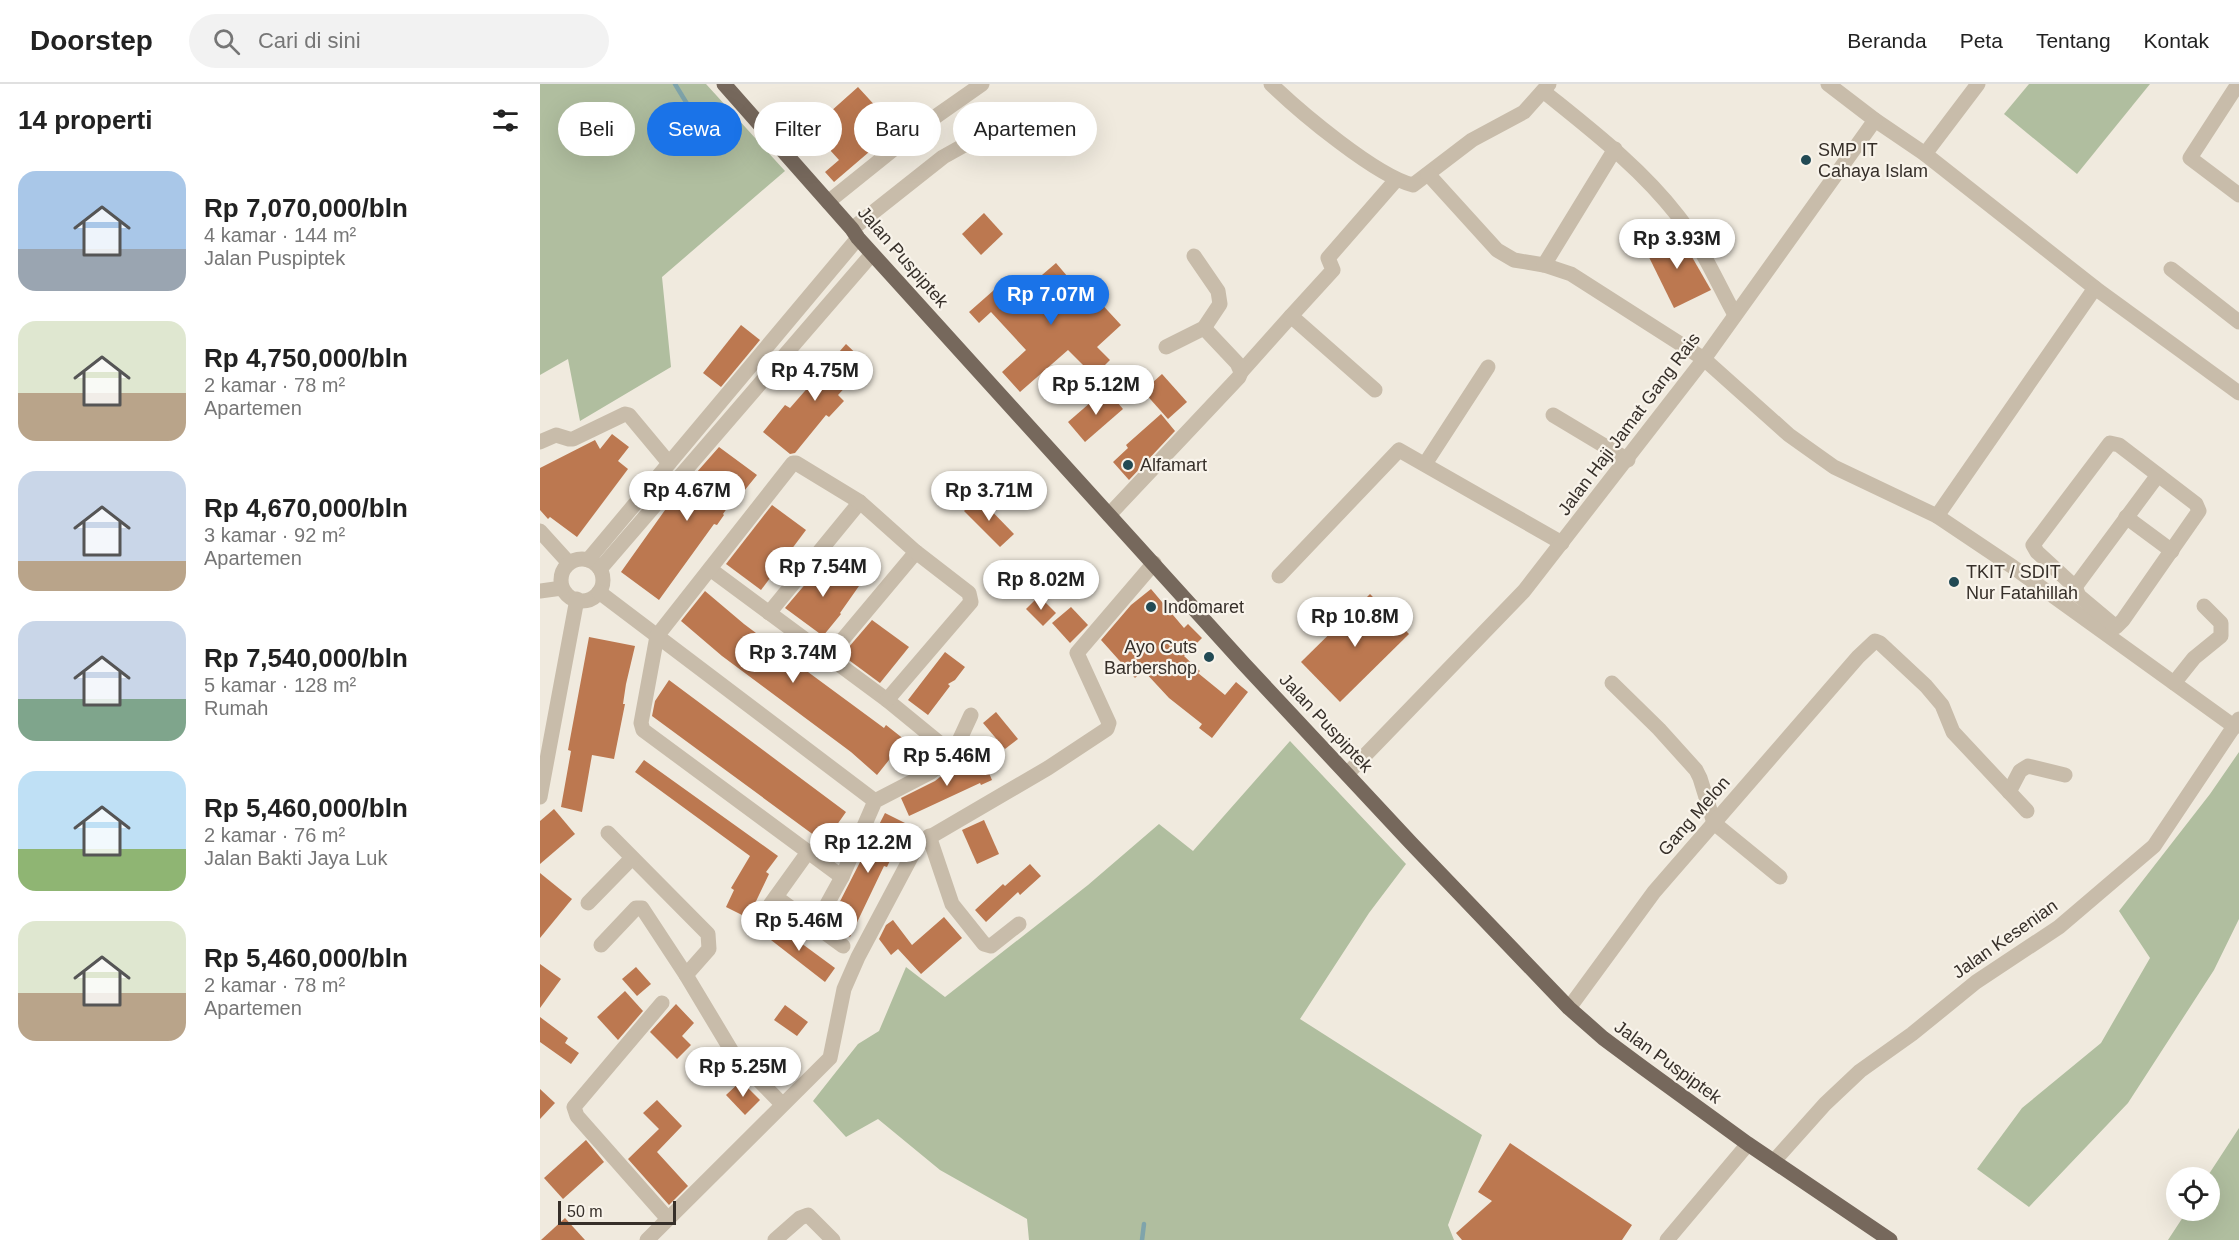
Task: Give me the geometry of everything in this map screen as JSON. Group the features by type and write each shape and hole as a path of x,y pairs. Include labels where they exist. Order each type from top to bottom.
{"main road":[{"name":"Jalan Puspiptek","path":"724,84 855,234 1109,515 1347,774 1569,1008 1603,1038 1748,1144 1890,1240"}],"street":[{"path":"828,202 925,124 982,84"},
{"path":"1271,84 1343,143 1396,180 1415,184 1472,141 1524,112 1546,87 1615,149 1682,221 1735,315"},
{"path":"1828,84 1925,154 2095,288 2239,393"},
{"path":"1925,154 1978,84"},
{"path":"2238,84 2190,158 2239,195"},
{"name":"Jalan Haji Jamat Gang Rais","path":"1347,774 1524,591 1628,460 1704,359 1875,120"},
{"path":"1544,265 1615,149"},
{"path":"594,565 669,463 732,389 855,234 943,157 953,151"},
{"path":"1428,174 1497,250 1514,260 1544,265 1571,274 1704,359 1789,435 1834,467 1937,516 2174,683 2237,723"},
{"path":"1109,515 1228,390 1241,372 1333,270 1328,258 1396,180"},
{"path":"594,565 747,400 873,254"},
{"path":"1166,347 1204,328 1220,304 1218,291 1194,256"},
{"path":"2171,269 2239,322"},
{"path":"1937,516 2095,288"},
{"path":"1291,316 1375,390"},
{"path":"1204,328 1237,363 1241,372"},
{"path":"1425,464 1488,367"},
{"path":"732,389 747,400"},
{"path":"540,442 556,435 569,440 573,439 626,414 669,463"},
{"path":"1553,415 1628,460"},
{"path":"2115,443 2198,507 2197,515 2172,551 2116,627 2079,596 2075,587 2032,545 2110,444 2115,443"},
{"path":"1279,576 1397,451 1401,450 1562,543"},
{"path":"842,877 643,730 641,723 657,636 793,463 860,502 916,552 969,592 970,602 887,700"},
{"path":"2075,587 2158,475"},
{"path":"769,613 860,502"},
{"path":"2126,518 2172,551"},
{"path":"540,531 569,563"},
{"path":"828,657 916,552"},
{"path":"581,558 602,572 603,585 596,596 584,601 571,598 562,588 562,574 569,563 581,558"},
{"path":"647,1240 830,1058 844,989 915,848 929,836 1048,768 1107,729 1109,723 1077,653 1154,563"},
{"path":"2039,586 2054,567"},
{"path":"710,569 887,700 953,754"},
{"path":"540,591 562,588"},
{"path":"599,592 875,801"},
{"path":"540,797 577,599"},
{"path":"2174,683 2194,658 2221,636 2220,623 2204,606"},
{"name":"Gang Melon","path":"1569,1008 1654,892 1858,657 1875,641 1880,643 1926,686 1942,705 1953,732 2009,792"},
{"path":"1612,683 1659,729 1696,770 1714,823 1780,877"},
{"path":"815,926 842,877 875,801 931,772 953,754 971,716"},
{"name":"Jalan Kesenian","path":"1774,1161 1825,1104 1860,1071 1912,1034 1966,989 2059,927 2154,846 2237,723"},
{"path":"2027,811 2009,792 2020,771 2028,766 2065,775"},
{"path":"608,833 708,934 709,949 686,975"},
{"path":"929,836 952,904 984,944 991,946 1019,924"},
{"path":"755,926 808,852"},
{"path":"588,903 632,858"},
{"path":"776,897 843,946"},
{"path":"601,945 636,908 640,907 686,975 734,1054 782,1104"},
{"path":"662,1003 574,1107 576,1116 668,1219"},
{"path":"1667,1240 1748,1144"},
{"path":"775,1240 800,1218 808,1215 833,1240"}],"green space":[{"path":"540,84 706,84 722,102 647,102 647,156 742,156 742,124 754,137 754,156 771,156 785,171 662,277 671,367 580,421 568,359 540,375"},
{"path":"2029,84 2150,84 2077,174 2004,114"},
{"path":"1290,741 1406,864 1369,913 1300,1019 1482,1135 1448,1225 1454,1240 1029,1240 1027,1219 940,1170 878,1119 846,1137 813,1101 858,1044 879,1031 906,967 945,997 1088,885 1159,824 1193,851"},
{"path":"2239,752 2239,919 2214,970 2128,1103 2029,1207 1977,1169 2022,1108 2101,1043 2150,958 2119,911 2210,794"},
{"path":"2239,1128 2239,1240 2168,1240 2180,1221 2220,1221 2220,1167 2214,1167"}],"building":[{"path":"858,87 872,102 854,102 854,156 864,156 834,182 825,172 839,160 835,156 842,156 841,102"},
{"path":"984,213 1003,234 981,255 962,234"},
{"path":"1677,231 1711,290 1674,308 1644,247"},
{"path":"1056,263 1091,304 1097,299 1121,325 1097,347 1110,360 1094,376 1068,350 1020,392 1002,372 1026,350 991,312 979,323 969,312 994,290 1006,303 1012,297 1014,299"},
{"path":"741,325 760,340 721,387 703,373"},
{"path":"846,344 867,364 838,395 844,401 829,417 826,415 795,453 790,454 763,432 785,405 790,408"},
{"path":"1162,374 1187,402 1168,419 1143,391"},
{"path":"1106,389 1123,409 1085,442 1068,422"},
{"path":"1161,414 1175,431 1129,480 1113,462 1128,448 1126,445"},
{"path":"612,434 629,447 618,461 628,469 577,537 550,517 548,519 540,510 540,468 595,440 600,449"},
{"path":"719,447 757,475 740,496 737,494 717,525 714,524 659,600 621,572 670,503"},
{"path":"978,497 1014,534 1000,547 964,511"},
{"path":"772,505 806,530 761,590 726,564"},
{"path":"825,561 859,586 823,636 785,608"},
{"path":"1151,589 1184,628 1188,624 1202,638 1184,656 1200,671 1198,673 1225,695 1236,682 1248,692 1212,738 1199,728 1202,724 1169,698 1143,670 1135,678 1101,640 1131,605"},
{"path":"705,591 744,624 808,672 884,728 886,725 905,740 877,775 851,752 722,656 681,621"},
{"path":"1370,594 1409,634 1340,702 1301,662"},
{"path":"1039,596 1056,613 1043,626 1026,609"},
{"path":"1071,607 1088,625 1070,643 1052,623"},
{"path":"872,620 909,647 880,683 842,655"},
{"path":"589,637 635,646 626,684 623,704 625,704 614,759 592,755 582,812 561,807 571,751 568,750"},
{"path":"945,652 965,667 955,680 948,684 950,686 928,715 908,700"},
{"path":"669,680 846,812 834,829 847,840 841,855 652,716 655,701"},
{"path":"996,712 1018,739 1005,749 983,723"},
{"path":"983,759 992,780 981,785 980,783 909,816 901,798 935,781 945,773"},
{"path":"644,760 778,856 766,872 769,874 748,918 726,907 734,890 731,888 750,856 635,772"},
{"path":"554,809 575,834 540,864 540,821"},
{"path":"885,813 907,824 850,937 829,923"},
{"path":"984,820 999,854 977,864 962,830"},
{"path":"1030,864 1041,876 1020,895 1018,892 986,922 975,910 1003,884 1005,886"},
{"path":"540,873 572,899 540,938"},
{"path":"944,917 962,938 921,974 898,949 891,955 879,939 886,925 893,920 912,945"},
{"path":"771,921 835,968 825,982 762,933"},
{"path":"540,964 561,979 540,1008"},
{"path":"636,967 651,984 637,996 622,979"},
{"path":"625,991 643,1011 618,1040 597,1017"},
{"path":"676,1004 694,1023 682,1036 691,1045 677,1059 650,1032"},
{"path":"785,1005 808,1022 797,1036 774,1020"},
{"path":"540,1017 568,1038 565,1043 579,1053 571,1064 540,1042"},
{"path":"741,1081 760,1100 745,1115 726,1095"},
{"path":"540,1089 555,1103 540,1119"},
{"path":"657,1100 682,1126 657,1152 688,1186 669,1205 628,1159 659,1129 643,1113"},
{"path":"586,1140 604,1162 563,1199 544,1178"},
{"path":"1510,1143 1632,1225 1622,1240 1462,1240 1456,1233 1492,1201 1478,1192"},
{"path":"565,1218 585,1240 541,1240"}],"waterway":[{"path":"675,84 686,102"},
{"path":"1142,1240 1144,1224"}],"place":[{"name":"SMP IT Cahaya Islam","path":"1806,160"},
{"name":"Alfamart","path":"1128,465"},
{"name":"TKIT / SDIT Nur Fatahillah","path":"1954,582"},
{"name":"Indomaret","path":"1151,607"},
{"name":"Ayo Cuts Barbershop","path":"1209,657"}]}
